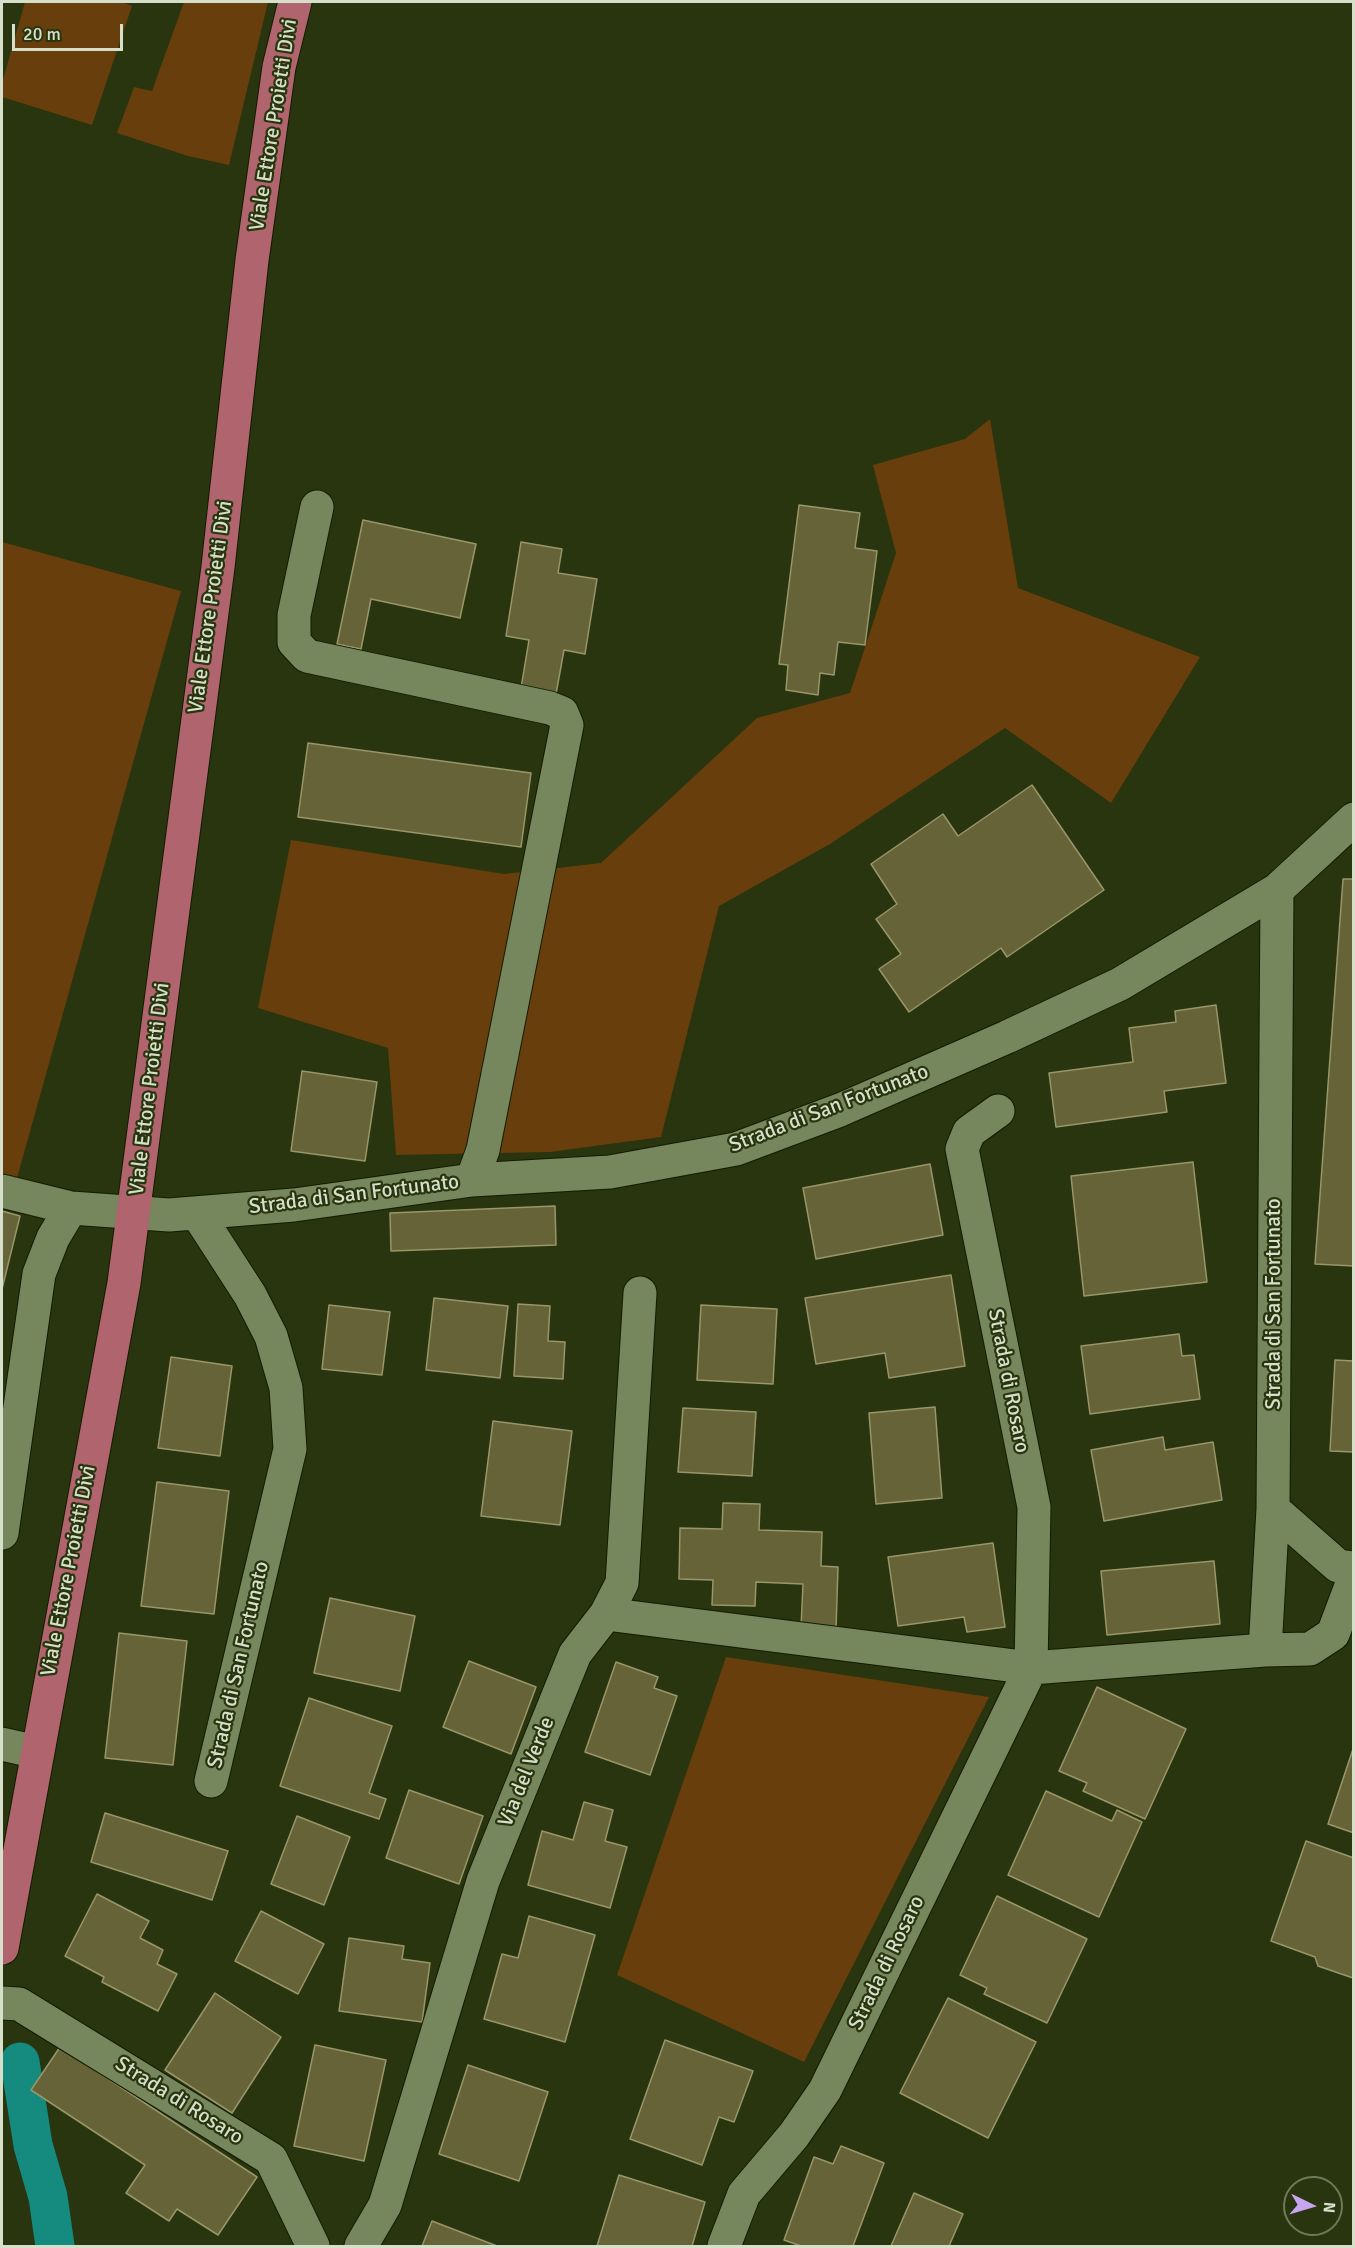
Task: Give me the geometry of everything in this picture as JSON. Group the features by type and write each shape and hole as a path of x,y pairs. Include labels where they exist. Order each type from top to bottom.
{"main road":[{"name":"Viale Ettore Proietti Divi","path":"2,1948 124,1283 219,556 254,249 279,68 295,2"}],"street":[{"path":"317,507 294,615 294,642 308,656 550,708 561,713 567,725 483,1150 472,1180"},
{"name":"Strada di San Fortunato","path":"134,1214 197,1213 294,1205 472,1180 610,1172 736,1149 840,1110 1007,1037 1120,984 1277,890 1353,819"},
{"name":"Strada di San Fortunato","path":"1273,1509 1277,890"},
{"name":"Strada di Rosaro","path":"724,2247 744,2194 794,2135 825,2090 1031,1668 1034,1507 963,1149 969,1132 998,1111"},
{"name":"Viale Ettore Proietti Divi","path":"2,1191 71,1208 134,1214"},
{"path":"2,1533 9,1437 39,1274 53,1238 71,1208"},
{"name":"Strada di San Fortunato","path":"197,1213 250,1295 271,1336 286,1388 290,1449 212,1781"},
{"name":"Via del Verde","path":"361,2247 385,2205 483,1881 575,1654 606,1614 622,1583 640,1293"},
{"path":"1273,1509 1338,1566 1353,1568"},
{"path":"1265,1650 1273,1509"},
{"path":"606,1614 1031,1668 1265,1650 1310,1649 1333,1634 1353,1578"},
{"path":"2,1744 37,1752"},
{"name":"Strada di Rosaro","path":"2,2003 20,2004 271,2159 313,2247"}],"shaded area":[{"path":"25,2 122,2 132,6 92,125 2,97 2,83"},
{"path":"184,2 268,2 229,165 188,156 117,133 134,87 152,91"},
{"path":"990,419 1018,588 1200,657 1111,803 1005,728 830,844 719,906 661,1137 550,1152 396,1155 388,1048 258,1008 291,840 504,874 601,863 757,718 850,693 896,553 873,465 965,439"},
{"path":"2,542 181,591 17,1178 2,1174"},
{"path":"726,1657 989,1697 804,2062 617,1975"}],"building":[{"path":"799,505 860,513 855,548 877,551 865,645 838,642 834,675 820,673 818,695 786,690 788,665 779,664"},
{"path":"363,520 476,544 460,618 371,599 361,649 337,644"},
{"path":"521,542 562,549 558,573 597,579 585,654 564,650 556,694 521,688 529,640 506,636"},
{"path":"308,743 531,773 521,847 298,817"},
{"path":"1032,785 1104,890 1007,957 1001,948 909,1012 879,969 901,954 876,919 897,904 871,864 943,814 958,836"},
{"path":"1343,879 1354,879 1354,1266 1315,1264"},
{"path":"1216,1005 1226,1083 1164,1091 1167,1112 1056,1127 1049,1073 1133,1062 1129,1028 1176,1022 1175,1011"},
{"path":"302,1071 377,1082 365,1161 291,1151"},
{"path":"1193,1162 1207,1282 1084,1296 1071,1176"},
{"path":"930,1164 943,1235 816,1259 803,1188"},
{"path":"555,1206 556,1245 391,1251 390,1213"},
{"path":"2,1211 20,1216 2,1289"},
{"path":"951,1275 965,1366 889,1378 885,1353 816,1364 805,1298"},
{"path":"434,1298 508,1306 500,1378 426,1370"},
{"path":"518,1304 550,1306 548,1341 565,1342 563,1379 514,1376"},
{"path":"329,1305 390,1312 382,1375 322,1369"},
{"path":"701,1305 777,1309 773,1384 697,1380"},
{"path":"1179,1334 1182,1356 1194,1355 1200,1399 1090,1414 1081,1346"},
{"path":"171,1357 232,1366 220,1456 158,1448"},
{"path":"1335,1360 1354,1361 1354,1452 1330,1451"},
{"path":"935,1407 942,1498 876,1504 869,1413"},
{"path":"683,1408 756,1412 752,1476 678,1472"},
{"path":"493,1421 572,1431 560,1525 481,1516"},
{"path":"1163,1437 1165,1450 1213,1442 1222,1500 1104,1521 1091,1450"},
{"path":"157,1482 229,1491 214,1614 141,1606"},
{"path":"723,1503 760,1504 759,1530 822,1532 821,1566 838,1567 836,1629 801,1628 803,1584 756,1582 755,1606 712,1605 713,1580 679,1579 680,1528 722,1529"},
{"path":"993,1543 1005,1627 967,1632 964,1617 898,1626 888,1557"},
{"path":"1214,1561 1220,1624 1107,1635 1101,1571"},
{"path":"330,1598 415,1616 400,1691 314,1673"},
{"path":"119,1633 187,1641 173,1765 105,1758"},
{"path":"469,1661 536,1687 511,1754 443,1727"},
{"path":"616,1662 658,1677 654,1688 677,1696 650,1775 585,1752"},
{"path":"1097,1687 1186,1729 1145,1819 1083,1791 1087,1783 1059,1771"},
{"path":"309,1698 392,1726 369,1793 386,1799 379,1819 280,1786"},
{"path":"1354,1746 1354,1833 1328,1824"},
{"path":"409,1790 483,1816 459,1884 386,1858"},
{"path":"1046,1791 1112,1821 1117,1810 1142,1822 1099,1917 1008,1875"},
{"path":"584,1802 613,1810 605,1841 627,1847 610,1908 528,1885 542,1831 573,1840"},
{"path":"105,1813 228,1851 212,1900 91,1862"},
{"path":"297,1816 350,1837 324,1905 271,1884"},
{"path":"1306,1841 1354,1858 1353,1978 1318,1966 1315,1957 1271,1941"},
{"path":"97,1894 149,1921 140,1938 163,1950 157,1964 177,1974 158,2011 102,1982 104,1977 65,1956"},
{"path":"997,1896 1087,1939 1047,2023 984,1994 987,1988 960,1975"},
{"path":"261,1911 324,1944 298,1994 235,1961"},
{"path":"529,1916 595,1935 565,2042 484,2019 502,1954 518,1958"},
{"path":"349,1938 404,1946 402,1959 430,1963 422,2022 339,2011"},
{"path":"215,1993 281,2037 232,2113 165,2070"},
{"path":"948,1998 1036,2042 988,2138 900,2093"},
{"path":"665,2040 753,2071 734,2122 719,2117 702,2165 630,2139"},
{"path":"315,2045 386,2060 364,2161 294,2146"},
{"path":"60,2047 257,2177 218,2235 177,2209 169,2221 126,2193 145,2165 31,2090"},
{"path":"468,2065 548,2092 519,2181 439,2154"},
{"path":"841,2146 884,2163 853,2246 801,2246 784,2240 814,2157 833,2164"},
{"path":"619,2175 705,2202 692,2246 597,2246"},
{"path":"914,2193 963,2214 949,2246 891,2246"},
{"path":"432,2221 497,2246 422,2246"}],"waterway":[{"path":"20,2062 33,2145 48,2197 55,2246"}]}
